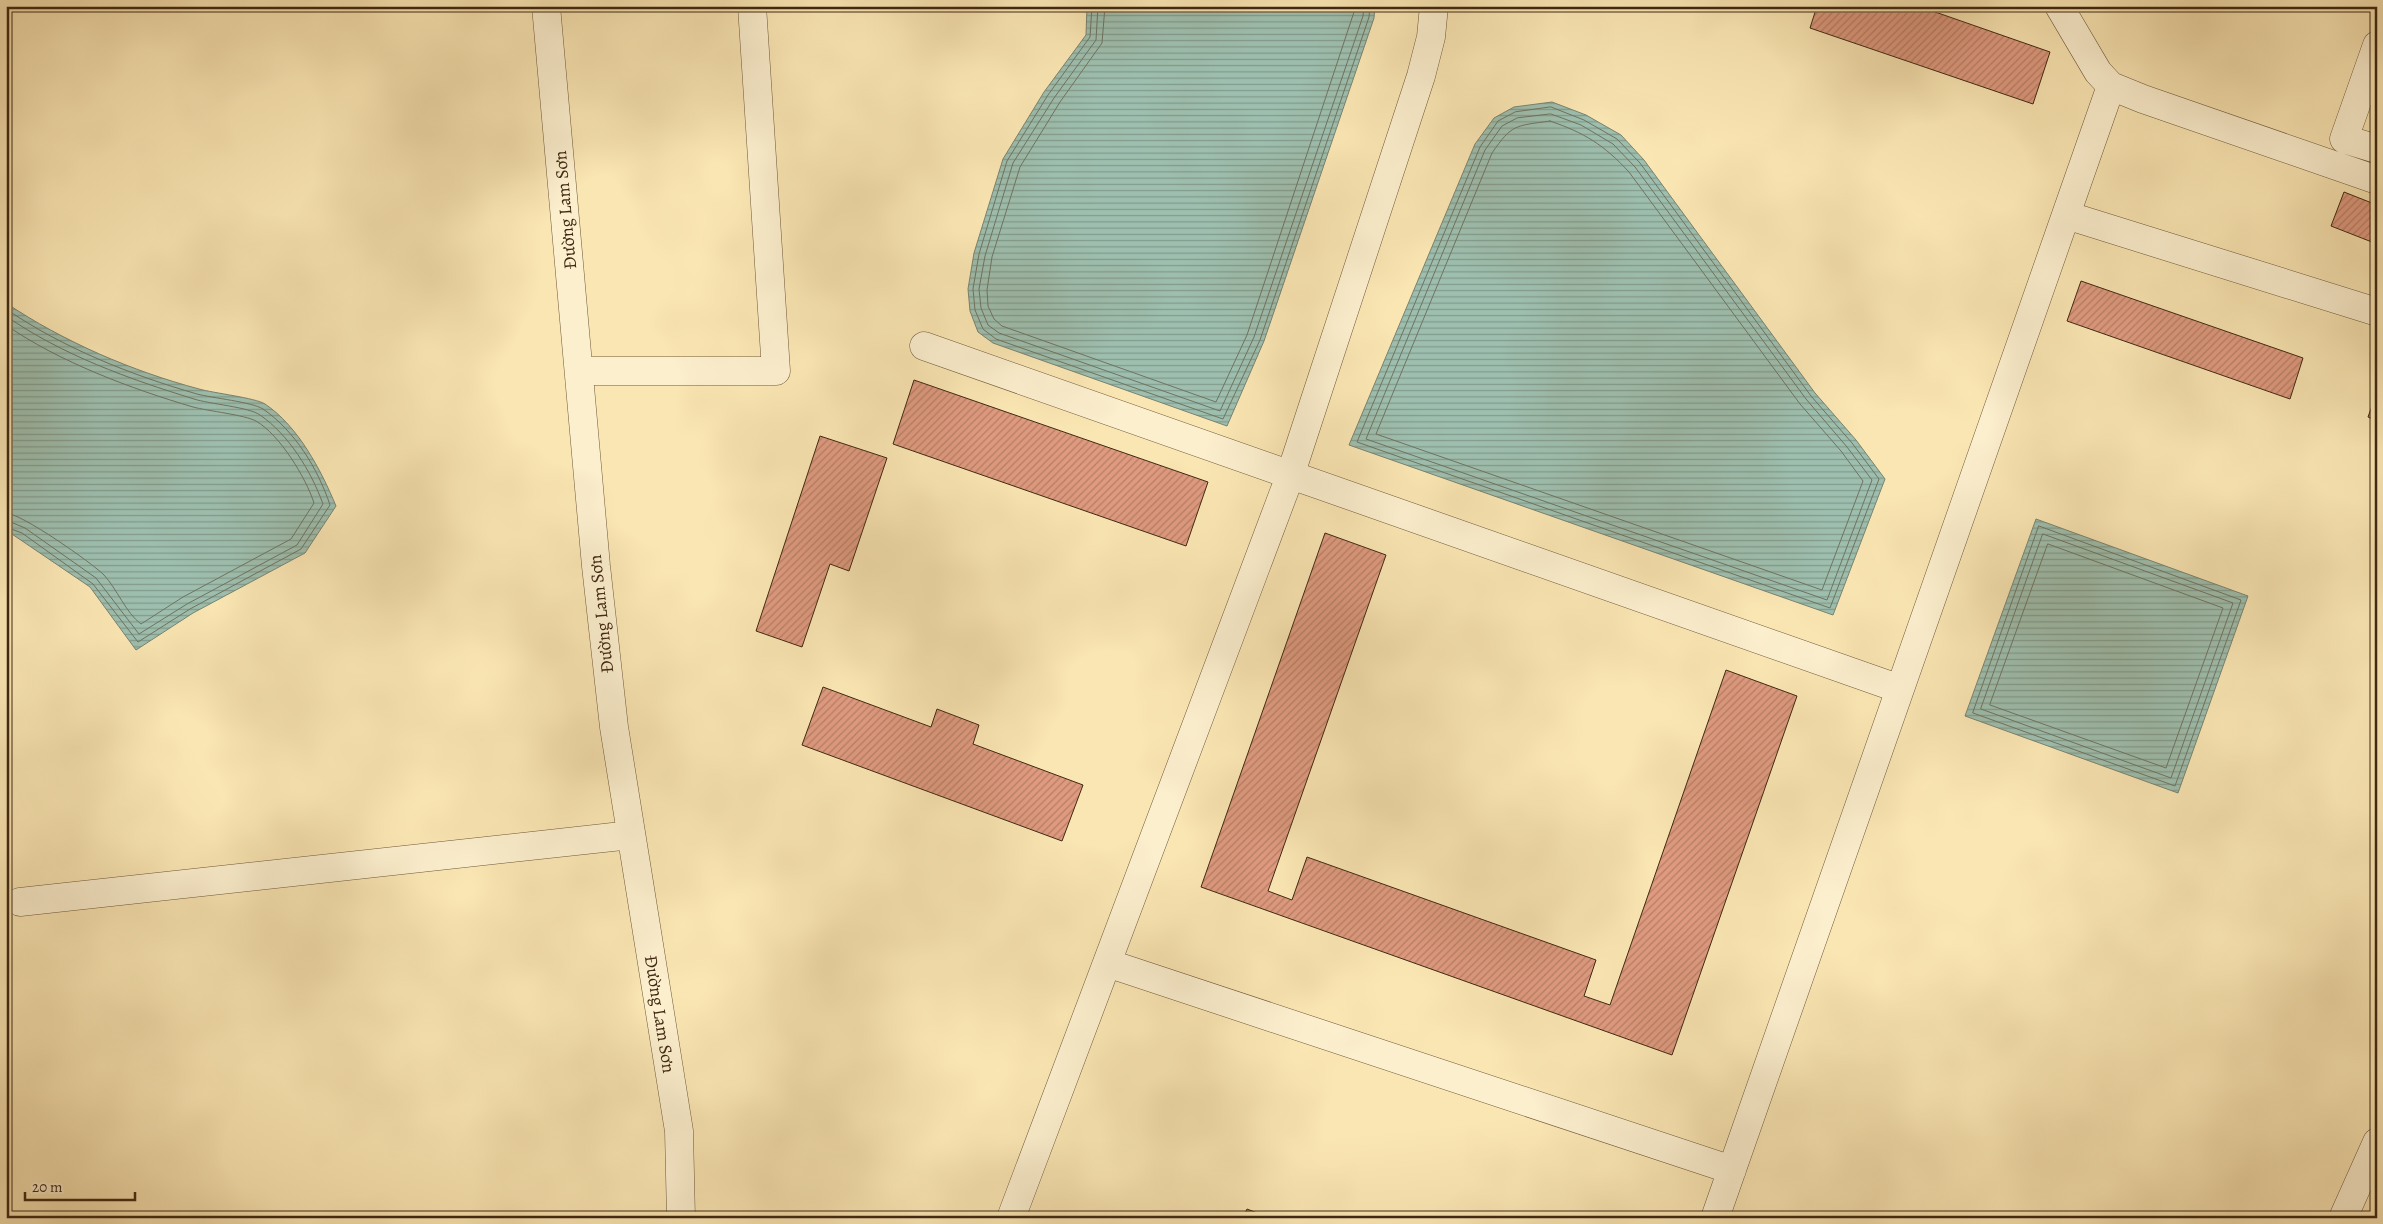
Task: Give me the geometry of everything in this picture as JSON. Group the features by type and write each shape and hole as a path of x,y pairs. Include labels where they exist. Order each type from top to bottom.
{"street":[{"name":"Đường Lam Sơn","path":"546,6 599,594 614,727 679,1131 681,1218"},
{"path":"579,371 776,371 752,6"},
{"path":"1011,1218 1290,476 1421,76 1431,37 1434,6"},
{"path":"2059,6 2098,72 2111,86 2142,99 2377,180"},
{"path":"2377,45 2344,139 2377,149"},
{"path":"1715,1218 2111,86"},
{"path":"2066,216 2377,312"},
{"path":"924,346 1900,689"},
{"path":"20,902 631,835"},
{"path":"1107,963 1732,1170"},
{"path":"2342,1218 2377,1142"}],"water":[{"path":"1087,6 1375,6 1374,18 1264,341 1227,426 993,343 978,332 970,311 968,289 974,253 1003,159 1044,92 1086,35"},
{"path":"1552,102 1586,115 1621,135 1644,160 1815,393 1856,440 1885,479 1833,615 1349,445 1475,144 1494,118 1514,107"},
{"path":"6,303 51,330 99,354 174,382 260,402 277,413 298,436 316,464 336,506 305,553 193,613 136,650 90,587 6,530"},
{"path":"2036,519 2248,596 2178,793 1965,716"}],"building":[{"path":"1817,6 1918,6 2050,52 2033,104 1810,28"},
{"path":"2344,192 2377,205 2377,244 2331,226"},
{"path":"2081,281 2303,358 2290,399 2067,321"},
{"path":"914,380 1208,482 1186,546 893,444"},
{"path":"2377,392 2377,421 2368,417"},
{"path":"820,436 887,458 849,571 830,564 802,647 756,631"},
{"path":"1325,533 1386,555 1268,891 1292,900 1307,857 1596,960 1584,996 1610,1005 1726,670 1797,696 1672,1055 1201,887"},
{"path":"823,687 931,727 937,709 979,725 973,744 1083,785 1062,841 802,745"},
{"path":"1247,1209 1270,1218 1243,1218"}]}
